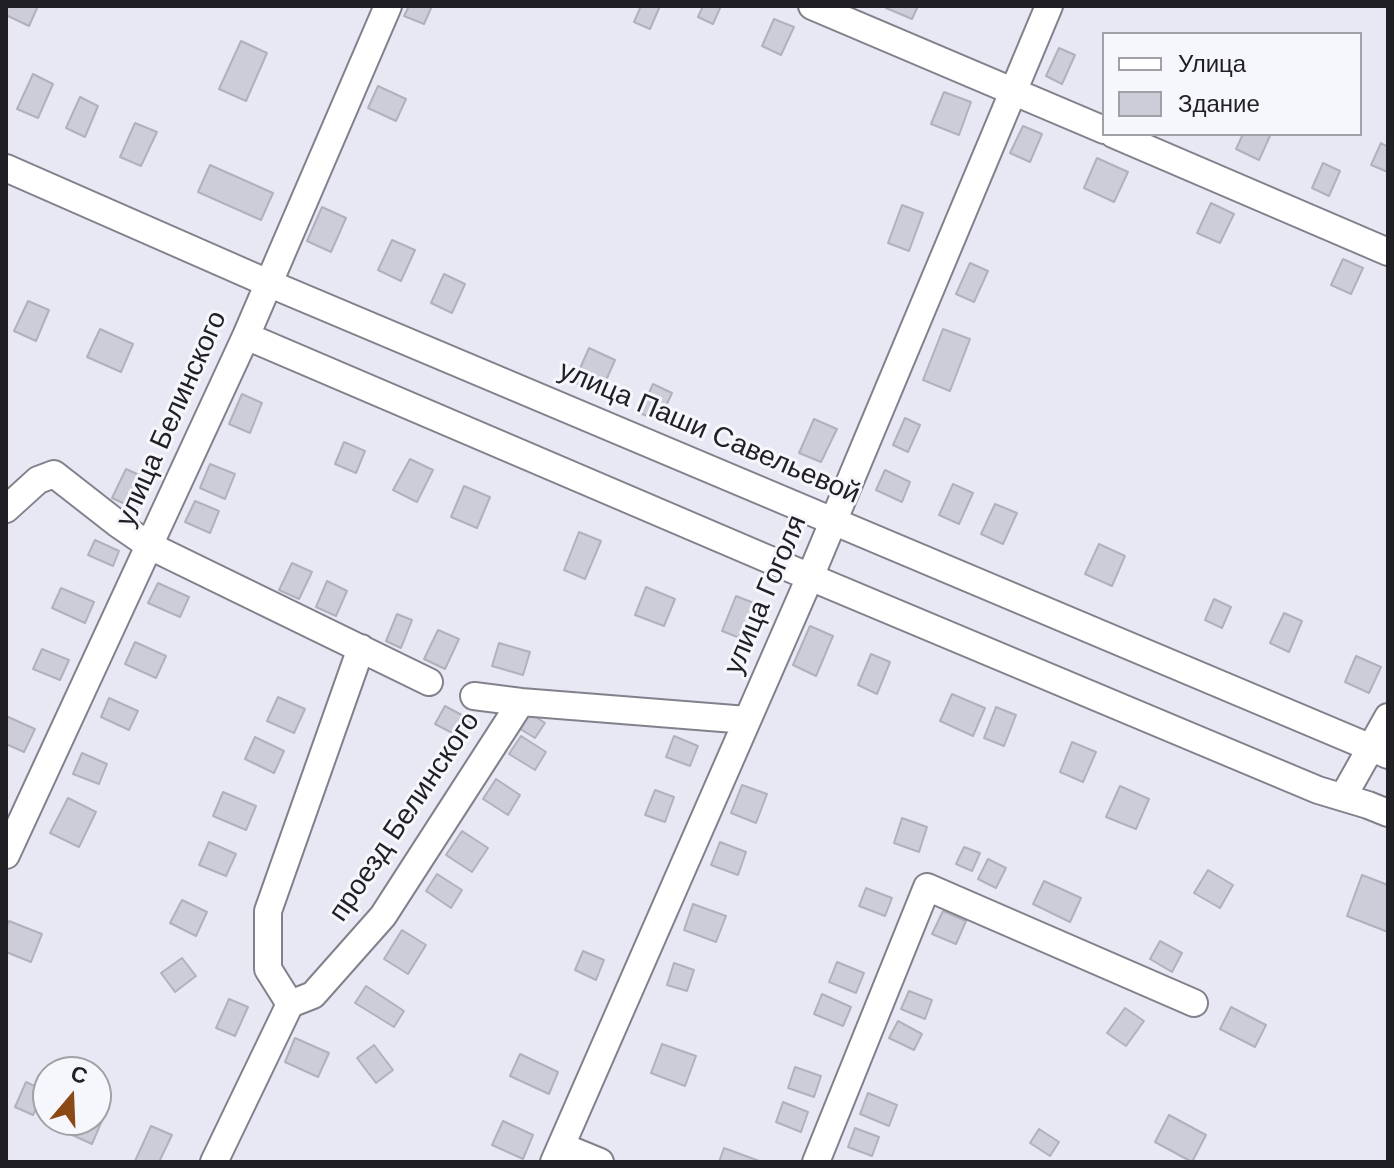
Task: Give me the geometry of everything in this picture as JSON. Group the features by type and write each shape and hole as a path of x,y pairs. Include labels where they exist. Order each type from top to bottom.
{"street":[{"name":"улица Белинского","path":"6,855 246,336 388,6"},
{"path":"812,6 1102,129"},
{"name":"улица Гоголя","path":"558,1154 810,577 1049,6"},
{"path":"1118,136 1388,252"},
{"name":"улица Паши Савельевой","path":"6,168 268,283 1379,751"},
{"path":"246,336 1318,790 1388,813"},
{"name":"проезд Белинского","path":"6,509 38,480 54,474 150,546 429,682"},
{"path":"214,1162 290,1004 268,969 268,911 361,648"},
{"path":"474,696 747,720"},
{"name":"проезд Белинского","path":"290,1004 313,995 383,916 521,702"},
{"path":"1343,797 1379,751 1388,717"},
{"path":"816,1162 927,887 1194,1003"},
{"path":"558,1154 600,1162"}],"building":[{"path":"6,6 38,6 29,26 6,15"},
{"path":"409,6 432,6 424,24 404,16"},
{"path":"641,6 660,6 650,29 634,22"},
{"path":"703,6 721,6 713,24 698,17"},
{"path":"887,6 918,6 912,19"},
{"path":"774,19 794,27 781,55 762,46"},
{"path":"241,41 267,53 246,101 219,89"},
{"path":"1059,48 1075,55 1062,84 1046,76"},
{"path":"33,74 53,84 38,118 17,109"},
{"path":"378,86 406,99 396,121 368,108"},
{"path":"944,92 971,102 959,135 931,124"},
{"path":"80,97 98,106 85,137 66,128"},
{"path":"135,123 157,132 141,166 120,157"},
{"path":"1023,126 1042,134 1030,162 1010,153"},
{"path":"1242,136 1270,136 1259,160 1236,149"},
{"path":"1381,143 1388,147 1388,172 1371,165"},
{"path":"1097,158 1128,172 1114,202 1084,188"},
{"path":"1323,163 1340,171 1329,196 1312,188"},
{"path":"210,165 273,193 261,220 198,192"},
{"path":"1211,203 1234,214 1220,243 1197,233"},
{"path":"902,205 923,213 909,251 888,243"},
{"path":"322,207 346,218 331,252 307,241"},
{"path":"392,240 415,250 401,281 378,270"},
{"path":"1343,259 1363,268 1351,294 1331,285"},
{"path":"970,263 988,271 974,302 956,294"},
{"path":"444,274 465,284 452,313 431,303"},
{"path":"28,301 49,310 36,341 14,331"},
{"path":"100,329 133,344 121,372 87,357"},
{"path":"943,329 970,339 950,391 923,380"},
{"path":"589,348 615,360 600,394 574,382"},
{"path":"653,384 672,393 659,421 640,413"},
{"path":"242,394 262,403 250,433 229,424"},
{"path":"905,418 920,425 908,452 893,445"},
{"path":"814,419 837,429 821,462 799,453"},
{"path":"344,442 365,451 356,473 335,464"},
{"path":"410,459 433,470 417,502 393,490"},
{"path":"210,464 235,474 225,499 200,488"},
{"path":"126,469 150,480 136,509 112,498"},
{"path":"885,470 910,482 902,502 876,490"},
{"path":"953,484 973,493 959,524 939,515"},
{"path":"464,486 490,497 477,528 451,517"},
{"path":"195,501 219,511 210,533 185,522"},
{"path":"995,504 1017,513 1003,544 981,534"},
{"path":"579,532 601,541 585,579 564,570"},
{"path":"95,540 119,551 113,566 88,555"},
{"path":"1099,544 1125,556 1112,586 1085,574"},
{"path":"292,563 312,572 299,599 279,590"},
{"path":"327,581 347,591 336,616 316,607"},
{"path":"158,583 189,597 180,617 148,603"},
{"path":"646,587 675,599 664,626 635,615"},
{"path":"61,588 94,602 85,623 52,608"},
{"path":"736,596 759,605 745,640 722,631"},
{"path":"1214,599 1231,607 1222,628 1205,620"},
{"path":"1284,613 1302,621 1289,652 1270,643"},
{"path":"397,614 412,620 401,648 386,641"},
{"path":"810,626 833,636 816,676 793,665"},
{"path":"438,630 459,639 445,669 424,659"},
{"path":"135,642 166,656 156,678 125,664"},
{"path":"499,643 530,652 523,675 492,666"},
{"path":"42,649 69,660 60,680 33,669"},
{"path":"871,654 890,662 877,694 858,685"},
{"path":"1356,656 1381,667 1369,693 1345,682"},
{"path":"952,694 985,708 973,736 940,721"},
{"path":"278,697 305,709 294,733 267,721"},
{"path":"109,698 138,711 129,730 101,717"},
{"path":"445,706 471,720 462,738 435,724"},
{"path":"996,707 1016,715 1004,746 984,738"},
{"path":"527,711 545,723 535,738 517,727"},
{"path":"6,716 35,729 24,752 6,744"},
{"path":"521,736 546,752 535,770 509,754"},
{"path":"674,736 698,746 690,766 666,757"},
{"path":"255,737 284,751 274,773 245,759"},
{"path":"1072,742 1096,752 1083,782 1060,772"},
{"path":"82,753 107,764 99,784 73,774"},
{"path":"496,779 520,795 508,815 483,799"},
{"path":"742,785 767,794 756,823 731,813"},
{"path":"1120,786 1149,799 1136,829 1106,817"},
{"path":"655,790 674,797 665,822 645,815"},
{"path":"223,792 256,806 246,830 213,816"},
{"path":"68,798 96,812 79,847 50,833"},
{"path":"902,818 927,827 919,852 894,843"},
{"path":"462,831 488,848 472,872 446,855"},
{"path":"209,842 236,854 226,876 199,865"},
{"path":"720,842 746,852 738,875 711,865"},
{"path":"964,847 980,853 972,871 956,864"},
{"path":"988,859 1006,868 996,888 978,879"},
{"path":"1208,870 1233,885 1220,908 1194,893"},
{"path":"437,874 462,890 451,908 426,891"},
{"path":"1362,875 1388,885 1388,932 1347,916"},
{"path":"1044,881 1081,898 1070,922 1033,904"},
{"path":"866,888 892,898 885,916 859,906"},
{"path":"182,900 207,912 196,936 170,923"},
{"path":"693,904 726,916 716,942 684,930"},
{"path":"943,911 966,921 956,944 932,934"},
{"path":"9,921 42,934 31,962 6,952"},
{"path":"402,930 426,945 408,974 384,959"},
{"path":"1160,941 1182,953 1172,972 1150,959"},
{"path":"583,951 604,960 596,980 575,970"},
{"path":"182,958 196,976 175,992 161,973"},
{"path":"837,962 864,973 856,993 829,982"},
{"path":"674,963 694,970 687,991 667,985"},
{"path":"366,986 404,1011 394,1027 355,1003"},
{"path":"909,991 932,1000 925,1019 901,1009"},
{"path":"822,994 851,1007 843,1026 814,1014"},
{"path":"229,999 248,1007 235,1036 216,1028"},
{"path":"1231,1007 1266,1025 1255,1047 1220,1029"},
{"path":"1125,1008 1144,1021 1126,1046 1107,1033"},
{"path":"898,1021 922,1034 914,1050 889,1038"},
{"path":"295,1038 329,1053 318,1077 285,1062"},
{"path":"662,1044 696,1056 685,1086 651,1073"},
{"path":"374,1045 393,1070 376,1083 357,1058"},
{"path":"520,1054 558,1072 549,1094 510,1076"},
{"path":"795,1067 821,1076 814,1097 788,1088"},
{"path":"26,1082 32,1085 32,1115 15,1107"},
{"path":"868,1093 897,1105 889,1126 860,1114"},
{"path":"783,1102 808,1112 801,1132 776,1122"},
{"path":"1169,1115 1206,1135 1192,1162 1155,1142"},
{"path":"503,1121 533,1135 523,1159 492,1145"},
{"path":"151,1126 172,1135 159,1162 137,1162 135,1161"},
{"path":"855,1128 879,1137 872,1156 848,1147"},
{"path":"1039,1129 1059,1142 1050,1156 1030,1143"},
{"path":"74,1136 95,1136 92,1144"},
{"path":"724,1148 762,1162 719,1162"}]}
